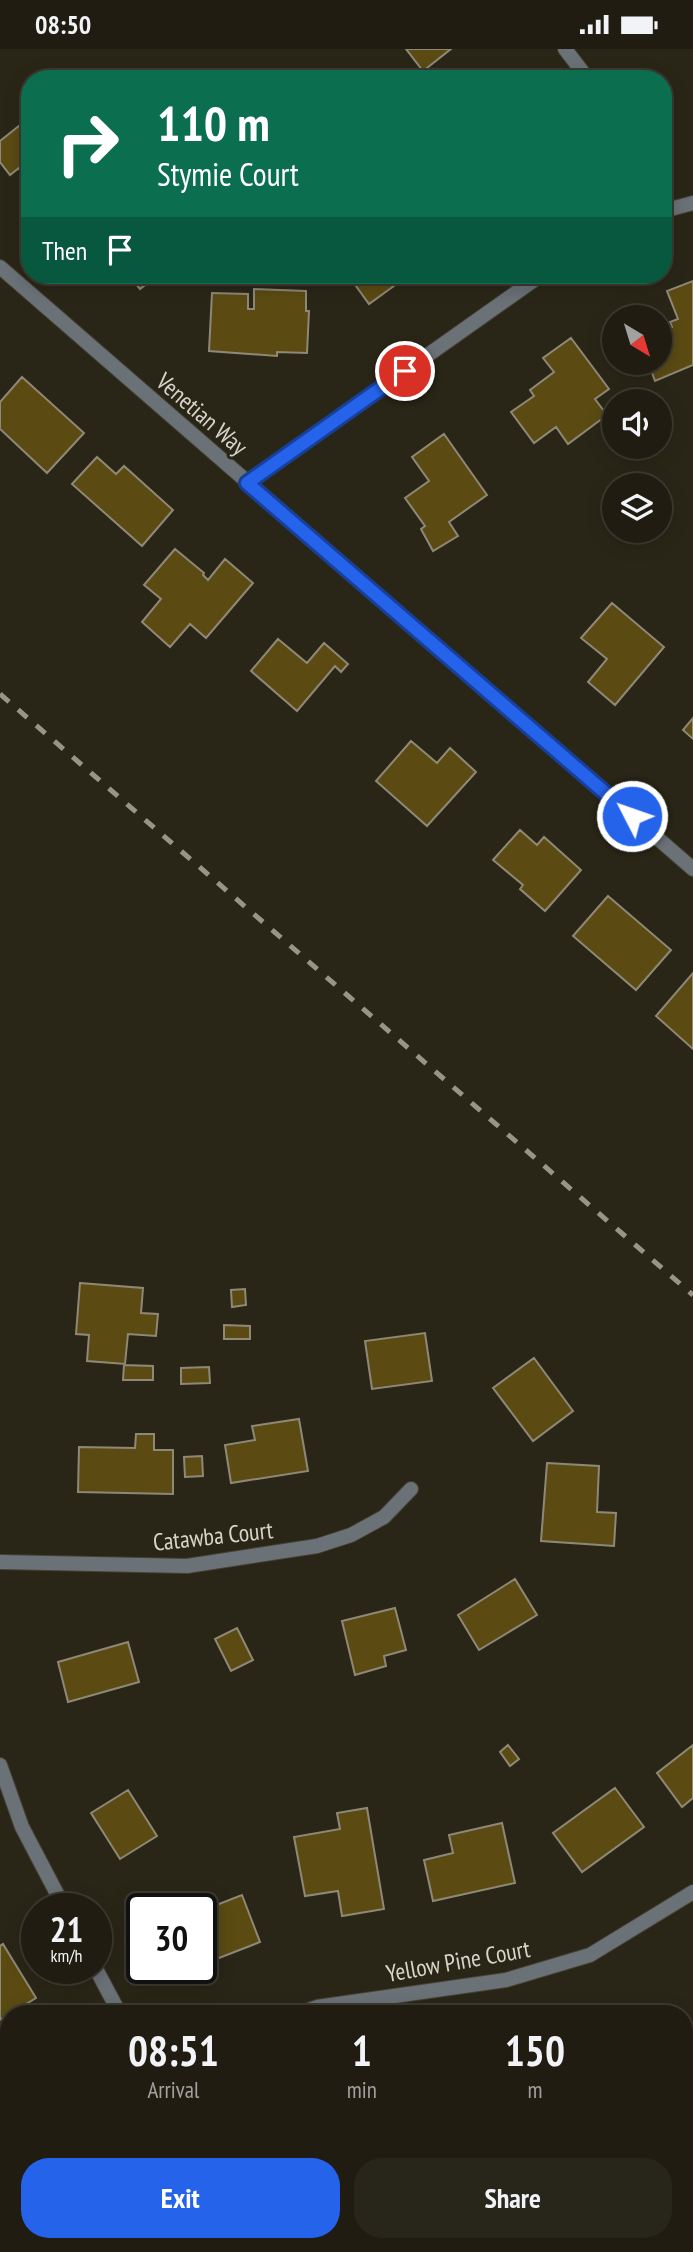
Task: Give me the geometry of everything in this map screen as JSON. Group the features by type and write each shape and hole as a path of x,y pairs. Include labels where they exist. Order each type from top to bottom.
{"street":[{"path":"565,49 581,70"},
{"path":"672,209 693,203"},
{"name":"Venetian Way","path":"0,267 693,869"},
{"path":"247,483 528,284"},
{"name":"Catawba Court","path":"0,1562 187,1566 317,1546 352,1535 384,1517 411,1489"},
{"path":"0,1765 22,1826 57,1893"},
{"name":"Yellow Pine Court","path":"331,2005 506,1980 590,1955 693,1892"},
{"path":"104,1984 115,2005"}],"building":[{"path":"406,49 451,49 424,70"},
{"path":"21,124 21,171 19,168 10,175 0,162 0,141"},
{"path":"693,281 693,365 672,374 672,321 678,319 667,291"},
{"path":"355,284 397,284 369,304"},
{"path":"254,289 306,291 306,311 309,311 307,353 277,352 277,356 209,351 212,293 248,294 248,309 254,309"},
{"path":"571,338 609,389 602,389 602,394 595,399 602,408 602,419 568,444 556,427 534,443 511,412 534,396 530,390 554,372 543,358"},
{"path":"653,375 669,375 655,381"},
{"path":"22,377 84,433 47,473 0,429 0,402"},
{"path":"444,434 487,495 449,522 458,536 433,551 421,529 425,526 405,498 429,481 412,457"},
{"path":"97,457 116,474 124,466 173,510 142,546 72,484"},
{"path":"175,549 204,573 208,580 225,559 253,583 206,638 190,624 170,647 142,622 161,599 144,585"},
{"path":"612,603 664,647 615,705 588,682 607,659 581,638"},
{"path":"278,639 307,663 324,643 348,664 341,672 335,666 297,711 251,671"},
{"path":"693,718 693,739 683,730"},
{"path":"411,741 437,763 450,748 476,772 427,826 376,781"},
{"path":"520,830 537,845 544,837 581,870 545,911 520,889 523,885 493,860"},
{"path":"608,896 671,950 636,990 573,936"},
{"path":"693,973 693,1049 656,1016"},
{"path":"80,1283 143,1288 141,1313 158,1314 156,1336 128,1334 125,1364 87,1361 89,1335 76,1334"},
{"path":"245,1289 246,1305 232,1307 231,1290"},
{"path":"224,1325 250,1326 250,1339 224,1339"},
{"path":"425,1333 432,1381 372,1389 365,1341"},
{"path":"534,1358 573,1411 533,1441 493,1388"},
{"path":"124,1365 153,1366 153,1380 123,1380"},
{"path":"209,1367 210,1383 181,1384 181,1368"},
{"path":"299,1419 308,1471 231,1483 225,1445 255,1440 252,1426"},
{"path":"136,1434 154,1434 154,1450 173,1450 173,1494 78,1492 79,1447 135,1448"},
{"path":"202,1456 203,1476 185,1477 184,1457"},
{"path":"547,1463 599,1466 597,1512 616,1513 614,1546 541,1541"},
{"path":"515,1579 537,1615 479,1650 458,1615"},
{"path":"395,1608 406,1650 384,1656 386,1666 355,1675 342,1621"},
{"path":"237,1628 253,1660 231,1671 215,1639"},
{"path":"128,1642 139,1682 68,1702 58,1662"},
{"path":"508,1745 519,1759 510,1766 500,1752"},
{"path":"693,1745 693,1798 682,1807 657,1773"},
{"path":"615,1788 644,1827 582,1872 553,1833"},
{"path":"128,1790 157,1836 120,1859 91,1813"},
{"path":"367,1808 384,1909 342,1916 338,1891 305,1896 294,1837 340,1829 337,1813"},
{"path":"502,1823 515,1883 433,1901 424,1860 453,1853 449,1835"},
{"path":"242,1895 260,1942 217,1959 217,1905"},
{"path":"3,1944 21,1973 21,1984 27,1984 36,1998 25,2005 0,2005 0,1946"}],"railway":[{"path":"0,694 693,1295"}],"route":[{"path":"405,371 247,483 632,816"}]}
